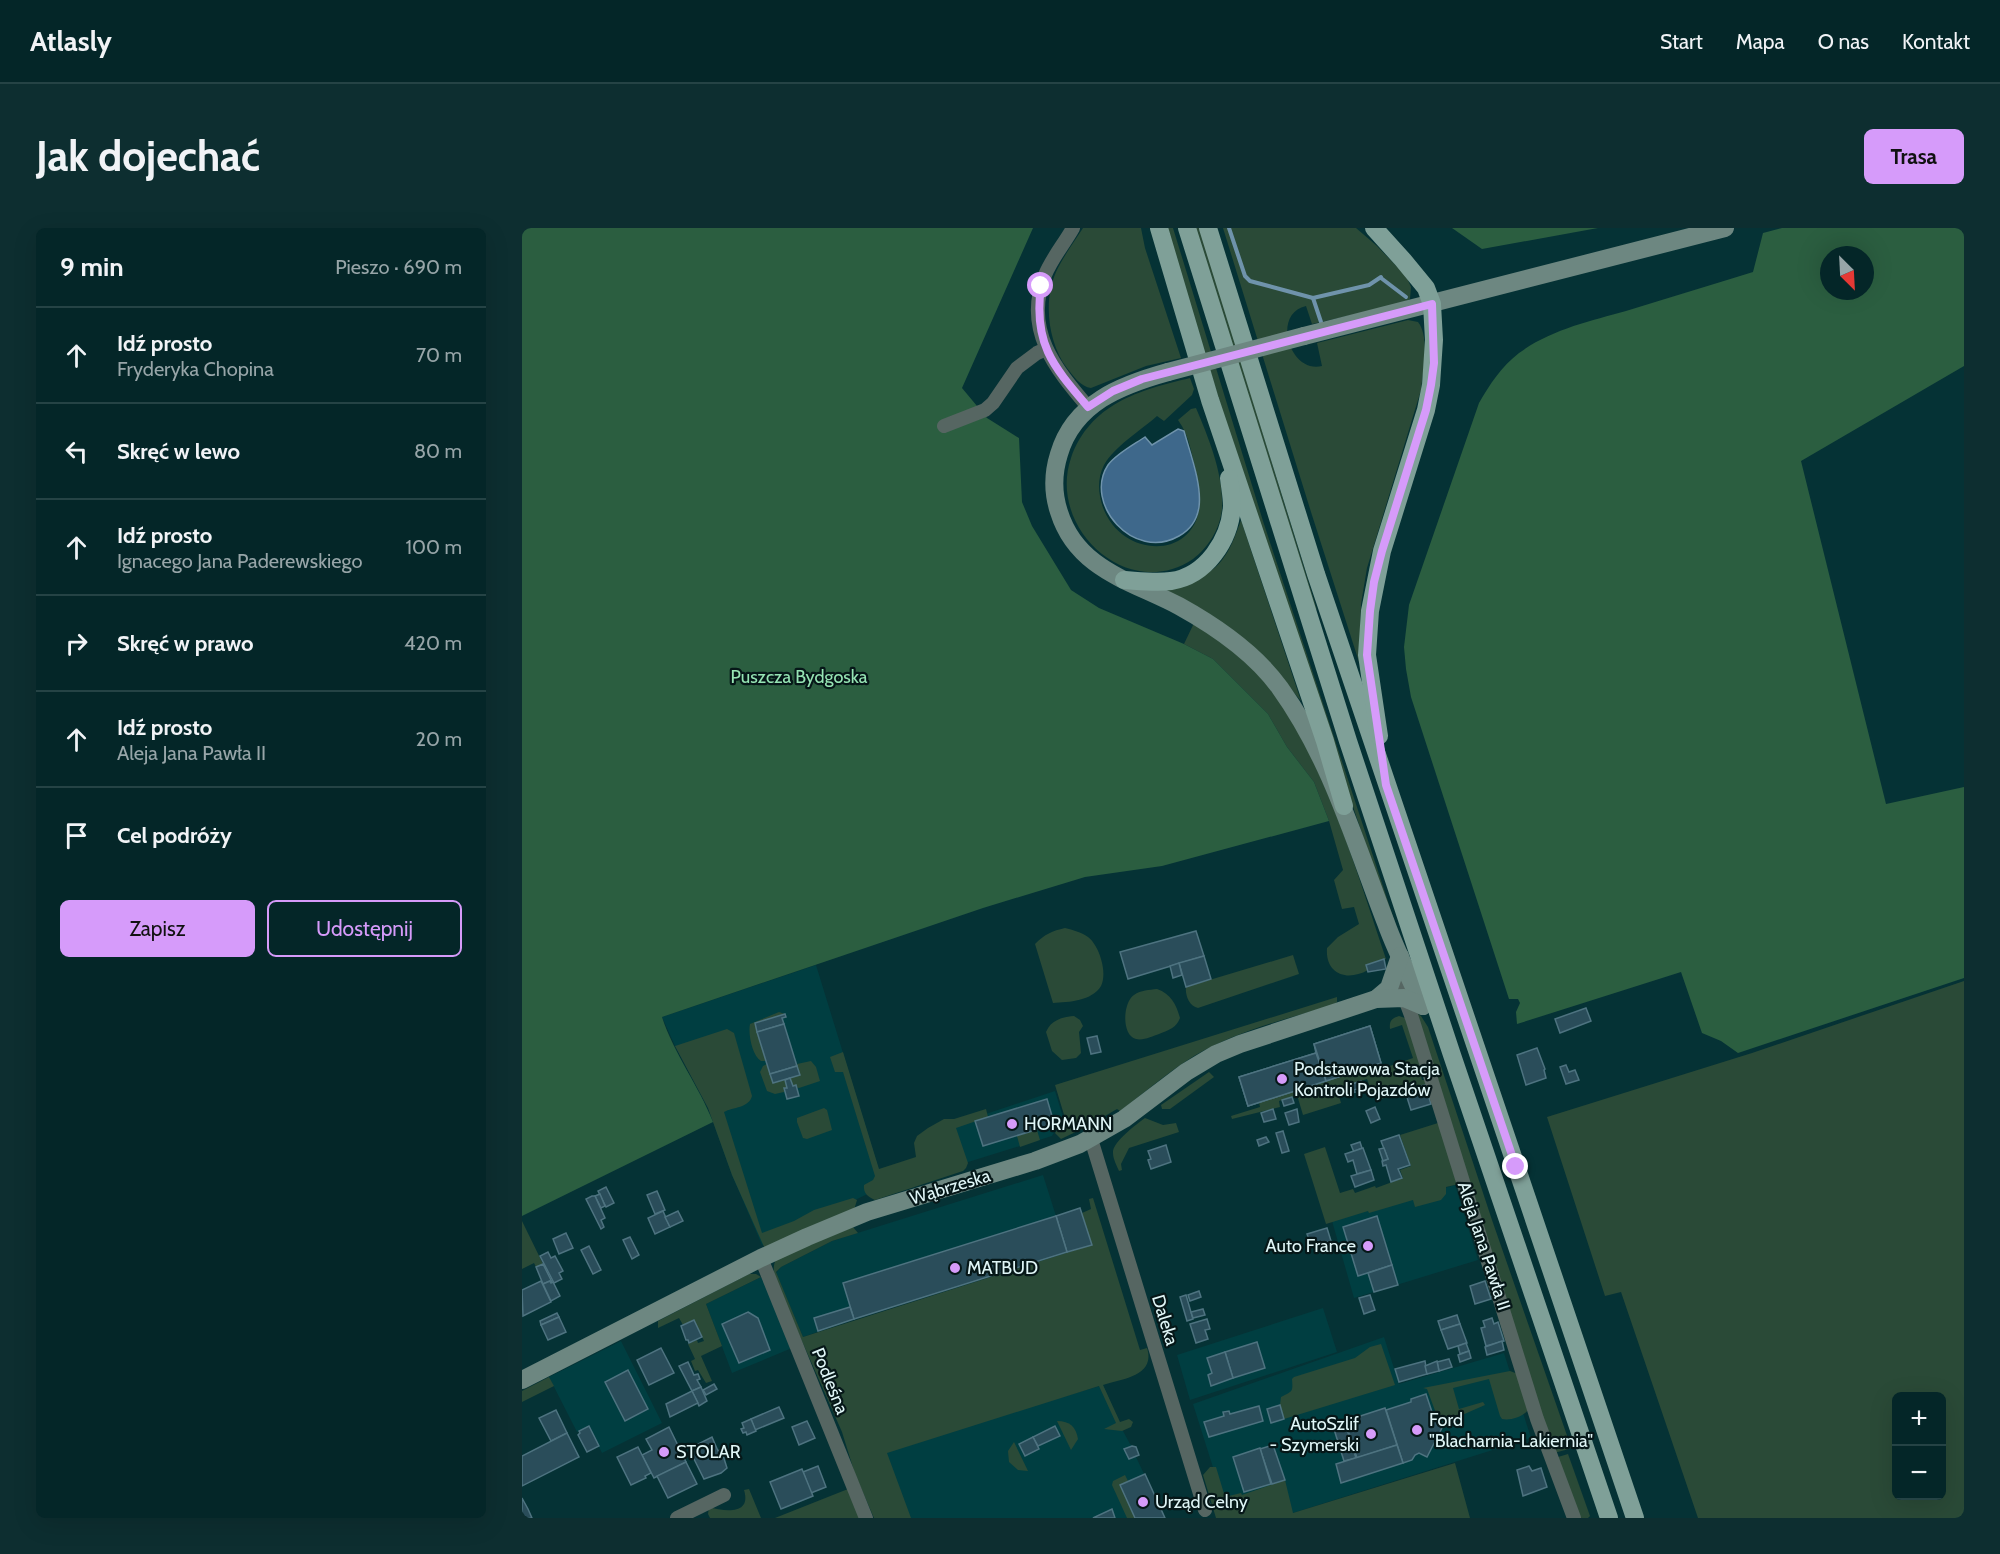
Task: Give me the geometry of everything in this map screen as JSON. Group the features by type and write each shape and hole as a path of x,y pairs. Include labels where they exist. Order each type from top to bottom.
{"main road":[{"path":"1159,228 1227,453 1322,730 1344,806"},
{"path":"1187,228 1352,752 1452,1054"},
{"path":"1208,228 1316,574 1635,1518"},
{"path":"1374,228 1426,288 1432,304 1434,363 1426,410 1382,551 1370,611 1367,655 1386,785"},
{"path":"1124,580 1162,581 1183,578 1201,567 1217,551 1227,530 1231,514 1227,453"},
{"path":"1423,1005 1452,1054"},
{"name":"Aleja Jana Pawła II","path":"1452,1054 1609,1518"}],"street":[{"path":"1073,228 1054,257 1041,286 1039,320 1046,349 1057,369 1088,407"},
{"path":"1423,1005 1397,964 1386,925 1344,806 1299,716 1279,687 1254,659 1228,636 1205,621 1101,568 1078,548 1067,532 1057,506 1055,479 1061,447 1069,430 1088,407 1113,391 1142,379 1725,228"},
{"path":"944,426 985,410 993,403 1017,368 1046,349"},
{"path":"1376,999 1389,988 1397,964"},
{"name":"Aleja Jana Pawła II","path":"1397,964 1404,998 1537,1419 1574,1518"},
{"name":"Wąbrzeska","path":"522,1380 761,1258 860,1215 1052,1155 1090,1139 1125,1119 1186,1072 1216,1054 1253,1039 1376,999 1404,998 1423,1005"},
{"name":"Daleka","path":"1090,1139 1205,1510"},
{"name":"Podleśna","path":"761,1258 866,1518"},
{"path":"677,1518 724,1494"}],"shaded area":[{"path":"1178,429 1184,431 1195,469 1199,489 1197,516 1186,531 1179,536 1162,542 1145,541 1130,535 1107,511 1102,496 1102,480 1108,465 1125,450 1145,437 1152,445"},
{"path":"816,965 884,1186 762,1245 732,1175 708,1108 662,1017"},
{"path":"1055,1091 1063,1117 1052,1136 965,1163 953,1125"},
{"path":"1043,1175 1056,1216 843,1283 854,1319 803,1337 776,1273 781,1267 832,1241"},
{"path":"1455,1185 1478,1260 1354,1298 1332,1221"},
{"path":"761,1277 764,1279 792,1348 732,1373 706,1304"},
{"path":"1323,1308 1337,1352 1190,1400 1177,1355"},
{"path":"1384,1337 1399,1384 1504,1353 1531,1438 1277,1518 1229,1518 1193,1404"},
{"path":"621,1341 662,1423 602,1453 589,1427 577,1432 549,1377"},
{"path":"1103,1385 1123,1431 1130,1444 1136,1448 1139,1455 1136,1457 1165,1518 892,1518 867,1454"}],"green space":[{"name":"Puszcza Bydgoska","path":"522,228 1033,228 962,388 987,418 1019,438 1022,502 1032,526 1071,590 1099,608 1184,644 1213,659 1268,714 1287,747 1314,782 1329,821 1162,866 1085,877 983,908 662,1017 673,1044 713,1122 522,1216"},
{"path":"1083,228 1141,228 1145,248 1181,358 1146,366 1091,388 1081,383 1069,371 1055,347 1050,322 1050,296 1056,272"},
{"path":"1166,228 1173,228 1263,521 1400,938 1389,914 1246,487"},
{"path":"1194,228 1200,228 1317,610 1314,607"},
{"path":"1223,228 1356,228 1406,276 1411,287 1410,299 1400,304 1312,324 1306,306 1295,311 1289,320 1287,331 1294,353 1301,361 1311,366 1322,366 1317,343 1408,320 1418,322 1424,336 1425,355 1421,390 1367,568 1361,604 1359,662 1311,512"},
{"path":"1452,228 1598,228 1482,249"},
{"path":"1782,228 1964,228 1964,366 1801,461 1886,804 1964,787 1964,978 1738,1053 1721,1041 1702,1033 1681,972 1517,1024 1516,1012 1520,1003 1518,999 1509,999 1411,697 1404,647 1409,605 1479,403 1507,364 1531,345 1571,327 1753,272 1763,233"},
{"path":"1190,378 1194,389 1192,395 1164,421 1157,416 1108,458 1100,477 1100,496 1109,519 1123,535 1142,544 1161,546 1179,540 1193,527 1200,506 1197,476 1190,447 1178,420 1191,409 1196,408 1221,483 1222,509 1219,524 1208,544 1198,555 1168,570 1143,572 1120,565 1099,551 1082,532 1071,510 1067,484 1071,458 1090,424 1118,402 1153,388"},
{"path":"1241,520 1301,701 1279,675 1162,591 1196,579 1219,564"},
{"path":"1194,623 1231,649 1264,680 1286,710 1325,786 1386,959 1366,965 1368,970 1360,974 1339,973 1334,970 1327,957 1327,948 1338,937 1359,924 1354,907 1342,909 1334,880 1343,870 1329,821 1314,782 1287,747 1268,714 1213,659 1184,644"},
{"path":"1065,928 1083,934 1096,946 1103,967 1103,980 1097,991 1086,998 1053,1003 1035,944 1049,933"},
{"path":"1293,955 1299,974 1198,1008 1188,1000 1186,987"},
{"path":"1964,981 1964,1518 1698,1518 1621,1292 1605,1296 1547,1117 1752,1053"},
{"path":"1157,989 1172,1000 1180,1018 1169,1030 1148,1038 1136,1039 1131,1036 1126,1025 1126,1011 1130,999 1145,990"},
{"path":"1337,997 1337,1002 1333,1005 1262,1026 1210,1047 1175,1069 1120,1111 1117,1109 1061,1139 1055,1133 1065,1118 1055,1085"},
{"path":"779,1012 785,1014 755,1023 766,1061 761,1061 751,1044 750,1024"},
{"path":"1417,1013 1428,1027 1571,1447 1569,1449 1554,1453"},
{"path":"1074,1016 1083,1026 1079,1032 1081,1053 1076,1058 1062,1060 1052,1051 1046,1032 1057,1020"},
{"path":"1399,1016 1408,1019 1423,1069 1420,1072 1422,1080 1425,1080 1433,1102 1431,1104 1425,1085 1378,1100 1376,1096 1371,1098 1367,1079 1337,1089 1341,1103 1303,1115 1297,1095 1279,1101 1280,1107 1232,1119 1231,1116 1260,1107 1259,1102 1379,1064 1381,1069 1413,1058 1402,1025 1390,1029 1392,1020"},
{"path":"727,1029 734,1033 752,1096 748,1103 724,1112 762,1233 794,1221 814,1210 853,1198 857,1200 854,1210 765,1249 732,1175 708,1108 675,1046"},
{"path":"843,1052 879,1169 916,1157 914,1143 917,1136 944,1119 954,1119 986,1109 988,1117 956,1128 968,1163 966,1168 963,1171 875,1200 868,1196 864,1185 873,1180 875,1176 843,1072 835,1072 830,1057"},
{"path":"811,1061 816,1067 820,1081 799,1088 793,1086 790,1078 800,1075 797,1064"},
{"path":"767,1064 773,1083 785,1080 787,1088 784,1092 775,1094 767,1091 760,1072"},
{"path":"1209,1072 1214,1077 1170,1109 1162,1109 1161,1105"},
{"path":"824,1108 827,1110 832,1130 807,1139 803,1138 797,1118"},
{"path":"1145,1118 1163,1125 1176,1123 1179,1132 1129,1148 1121,1164 1122,1170 1119,1171 1113,1153 1116,1144"},
{"path":"1438,1123 1459,1184 1446,1187 1446,1194 1441,1200 1415,1207 1413,1200 1326,1224 1304,1154 1325,1147 1340,1193 1353,1189 1355,1193 1403,1178 1400,1170 1411,1166 1400,1135"},
{"path":"1037,1130 1040,1140 1020,1147 1017,1136"},
{"path":"1093,1198 1140,1350 1147,1348 1147,1365 1142,1370 1136,1375 1103,1385 1120,1422 1129,1419 1133,1422 1131,1427 1122,1431 1104,1429 1116,1423 1099,1386 887,1453 911,1518 874,1518 855,1474 842,1432 775,1280 774,1266 777,1258 853,1227 858,1233 832,1241 781,1267 776,1272 803,1337 1091,1245 1082,1213 1091,1209 1089,1199"},
{"path":"522,1221 543,1264 536,1267 534,1263 522,1269"},
{"path":"749,1274 761,1277 706,1304 722,1346 701,1356 712,1381 706,1383 698,1370 695,1371 691,1361 695,1359 688,1344 697,1340 698,1343 704,1341 694,1320 683,1325 679,1318 658,1328 658,1321"},
{"path":"1381,1344 1395,1385 1284,1419 1280,1405 1281,1397 1291,1391 1294,1377 1355,1358 1370,1347"},
{"path":"1510,1371 1518,1374 1529,1409 1513,1419 1502,1419 1500,1416 1489,1379 1453,1388 1459,1409 1483,1402 1485,1405 1453,1419 1437,1416 1427,1389 1423,1388"},
{"path":"549,1377 554,1386 522,1402 522,1391"},
{"path":"1057,1421 1069,1424 1076,1431 1078,1439 1071,1450"},
{"path":"1014,1442 1028,1471 1018,1470 1009,1462 1008,1451"},
{"path":"1568,1454 1590,1516 1588,1518 1580,1518 1558,1457"},
{"path":"1455,1463 1470,1518 1216,1518 1203,1475 1210,1467 1216,1467 1225,1497 1241,1493 1242,1495 1285,1480 1293,1513"},
{"path":"1125,1475 1128,1481 1121,1485 1135,1518 1127,1518 1112,1485 1113,1481"},
{"path":"749,1489 761,1518 710,1518 709,1507 722,1510 740,1508 744,1504 744,1490"},
{"path":"848,1489 860,1518 775,1518"}],"building":[{"path":"1196,931 1204,956 1128,979 1120,952"},
{"path":"1204,956 1211,979 1186,987 1179,963"},
{"path":"1384,959 1386,969 1368,972 1366,965"},
{"path":"1179,963 1182,975 1173,978 1170,966"},
{"path":"1586,1008 1591,1021 1560,1033 1555,1019"},
{"path":"785,1014 786,1017 782,1018 784,1024 757,1032 755,1023"},
{"path":"784,1024 797,1066 770,1074 757,1032"},
{"path":"1370,1026 1381,1063 1248,1106 1239,1077 1316,1053 1314,1044"},
{"path":"1370,1026 1381,1063 1326,1081 1314,1044"},
{"path":"1097,1036 1101,1052 1091,1054 1087,1038"},
{"path":"1537,1048 1546,1078 1526,1085 1517,1055"},
{"name":"Podstawowa Stacja Kontroli Pojazdów","path":"1316,1053 1326,1081 1248,1106 1239,1077"},
{"path":"1566,1065 1569,1072 1575,1070 1579,1080 1566,1084 1560,1067"},
{"path":"797,1066 800,1075 773,1083 770,1074"},
{"path":"790,1078 793,1086 796,1085 799,1096 787,1099 784,1088 787,1088 785,1080"},
{"path":"1361,1081 1363,1087 1350,1094 1349,1092 1339,1095 1337,1089"},
{"path":"1425,1085 1431,1104 1411,1110 1405,1091"},
{"path":"1292,1097 1294,1103 1284,1106 1282,1100"},
{"name":"HORMANN","path":"1047,1099 1052,1116 1045,1127 983,1146 975,1121"},
{"path":"1375,1107 1380,1119 1371,1123 1366,1111"},
{"path":"1273,1109 1276,1119 1264,1122 1261,1113"},
{"path":"1297,1109 1299,1122 1289,1125 1285,1113"},
{"path":"1283,1131 1289,1151 1282,1153 1276,1133"},
{"path":"1399,1135 1410,1165 1398,1169 1402,1178 1391,1182 1386,1165 1383,1166 1382,1161 1388,1159 1381,1141"},
{"path":"1266,1137 1269,1142 1259,1146 1257,1140"},
{"path":"1360,1142 1362,1148 1354,1152 1351,1145"},
{"path":"1166,1145 1171,1162 1151,1169 1148,1151"},
{"path":"1363,1148 1371,1170 1357,1174 1353,1160 1348,1162 1345,1154"},
{"path":"1384,1148 1388,1159 1383,1161 1379,1149"},
{"path":"1371,1170 1374,1180 1355,1187 1351,1176"},
{"path":"606,1187 614,1203 606,1207 598,1191"},
{"path":"657,1191 665,1210 655,1214 647,1195"},
{"path":"600,1194 605,1206 601,1208 595,1196"},
{"path":"595,1196 605,1218 601,1220 604,1227 601,1229 586,1199"},
{"path":"1080,1208 1092,1245 1067,1252 1056,1216"},
{"path":"663,1211 670,1227 655,1234 648,1218"},
{"path":"678,1211 683,1221 670,1227 665,1217"},
{"name":"MATBUD","path":"1056,1216 1067,1252 854,1319 843,1283"},
{"name":"Auto France","path":"1377,1216 1392,1265 1358,1276 1343,1227"},
{"path":"1327,1228 1331,1241 1312,1247 1307,1234"},
{"path":"566,1233 573,1248 559,1254 553,1239"},
{"path":"630,1237 639,1255 632,1259 623,1240"},
{"path":"589,1246 601,1270 593,1274 581,1250"},
{"path":"548,1252 551,1258 555,1256 563,1271 559,1273 562,1279 554,1283 540,1256"},
{"path":"543,1264 551,1283 550,1281 543,1284 536,1267"},
{"path":"1392,1265 1398,1285 1374,1292 1368,1273"},
{"path":"541,1281 551,1302 523,1316 522,1290"},
{"path":"1485,1281 1491,1299 1475,1304 1470,1286"},
{"path":"553,1282 560,1296 551,1301 543,1284"},
{"path":"1199,1291 1201,1297 1190,1301 1188,1295"},
{"path":"1186,1295 1193,1319 1187,1321 1180,1297"},
{"path":"1370,1295 1375,1310 1364,1314 1359,1298"},
{"path":"850,1307 854,1319 818,1331 814,1318"},
{"path":"1203,1309 1205,1315 1193,1318 1191,1312"},
{"path":"748,1312 758,1318 770,1350 739,1363 722,1324"},
{"path":"557,1313 559,1317 541,1325 540,1321"},
{"path":"1457,1315 1460,1324 1441,1330 1438,1321"},
{"path":"559,1317 566,1332 548,1340 541,1325"},
{"path":"1492,1318 1494,1324 1498,1322 1504,1341 1486,1346 1481,1328 1485,1327 1483,1321"},
{"path":"1207,1319 1210,1329 1205,1330 1208,1339 1196,1343 1190,1324"},
{"path":"694,1320 702,1337 689,1343 681,1326"},
{"path":"1460,1324 1467,1343 1448,1349 1441,1330"},
{"path":"1502,1341 1504,1350 1487,1355 1485,1347"},
{"path":"1257,1342 1265,1368 1233,1378 1225,1352"},
{"path":"1466,1343 1469,1351 1460,1354 1458,1346"},
{"path":"661,1348 674,1373 649,1385 637,1360"},
{"path":"1469,1351 1471,1358 1460,1362 1458,1355"},
{"path":"1225,1352 1233,1378 1211,1386 1208,1375 1212,1373 1207,1358"},
{"path":"1449,1359 1452,1367 1439,1371 1437,1362"},
{"path":"1425,1361 1427,1374 1399,1382 1395,1369"},
{"path":"1437,1361 1439,1371 1427,1374 1425,1366"},
{"path":"688,1362 694,1375 698,1374 700,1379 697,1380 701,1387 692,1391 679,1366"},
{"path":"628,1370 648,1409 625,1421 605,1382"},
{"path":"714,1384 717,1389 706,1395 703,1390"},
{"path":"701,1387 707,1401 699,1406 692,1391"},
{"path":"692,1391 698,1403 670,1417 666,1404"},
{"name":"Ford \"Blacharnia-Lakiernia\"","path":"1426,1394 1434,1418 1444,1424 1427,1457 1419,1453 1412,1460 1403,1463 1386,1410 1411,1402 1411,1399"},
{"path":"1280,1405 1284,1419 1271,1423 1267,1409"},
{"path":"1259,1406 1263,1421 1209,1437 1204,1422 1224,1416 1223,1412 1229,1411 1230,1414"},
{"path":"779,1407 784,1418 755,1430 751,1419"},
{"name":"AutoSzlif - Szymerski","path":"1385,1408 1397,1445 1357,1458 1345,1421"},
{"path":"556,1410 567,1433 551,1441 539,1418"},
{"path":"751,1419 756,1431 747,1435 741,1429 744,1428 742,1423"},
{"path":"807,1421 815,1438 799,1445 792,1427"},
{"path":"1345,1423 1356,1458 1344,1461 1333,1426"},
{"path":"589,1426 599,1446 587,1452 578,1435 579,1431"},
{"path":"1055,1426 1060,1436 1038,1446 1033,1437"},
{"name":"STOLAR","path":"669,1427 686,1462 654,1478 642,1455 652,1450 646,1439"},
{"path":"567,1433 579,1457 522,1486 522,1456"},
{"path":"712,1437 718,1451 721,1449 727,1468 721,1473 704,1479 691,1453 698,1450 696,1445"},
{"path":"1033,1437 1039,1449 1025,1456 1019,1444"},
{"path":"1273,1445 1285,1480 1272,1484 1260,1449"},
{"path":"1397,1445 1403,1463 1341,1483 1336,1464"},
{"path":"638,1447 651,1473 631,1485 617,1457"},
{"path":"1136,1447 1139,1455 1129,1459 1124,1449"},
{"path":"1260,1448 1271,1484 1244,1492 1233,1457"},
{"path":"686,1462 697,1484 668,1498 657,1476"},
{"path":"818,1466 826,1487 811,1493 803,1472"},
{"path":"1529,1466 1532,1471 1541,1468 1547,1487 1523,1496 1517,1470"},
{"path":"802,1469 813,1496 781,1509 770,1482"},
{"name":"Urząd Celny","path":"1145,1474 1165,1518 1135,1518 1120,1485"},
{"path":"522,1498 528,1509 532,1518 522,1518"},
{"name":"Urząd Celny","path":"1112,1509 1115,1518 1093,1518"}],"waterway":[{"path":"1229,228 1245,276 1250,281 1313,298 1369,285 1381,277"},
{"path":"1381,278 1406,297"},
{"path":"1313,298 1321,322"}],"place":[{"name":"Podstawowa Stacja Kontroli Pojazdów","path":"1282,1079"},
{"name":"HORMANN","path":"1012,1124"},
{"name":"Auto France","path":"1368,1246"},
{"name":"MATBUD","path":"955,1268"},
{"name":"Ford \"Blacharnia-Lakiernia\"","path":"1417,1430"},
{"name":"AutoSzlif - Szymerski","path":"1371,1434"},
{"name":"STOLAR","path":"664,1452"},
{"name":"Urząd Celny","path":"1143,1502"}],"route":[{"path":"1041,286 1039,320 1046,349 1057,369 1088,407 1113,391 1142,379 1432,304 1434,363 1431,385 1426,410 1374,582 1367,655 1386,785 1516,1167"}]}
